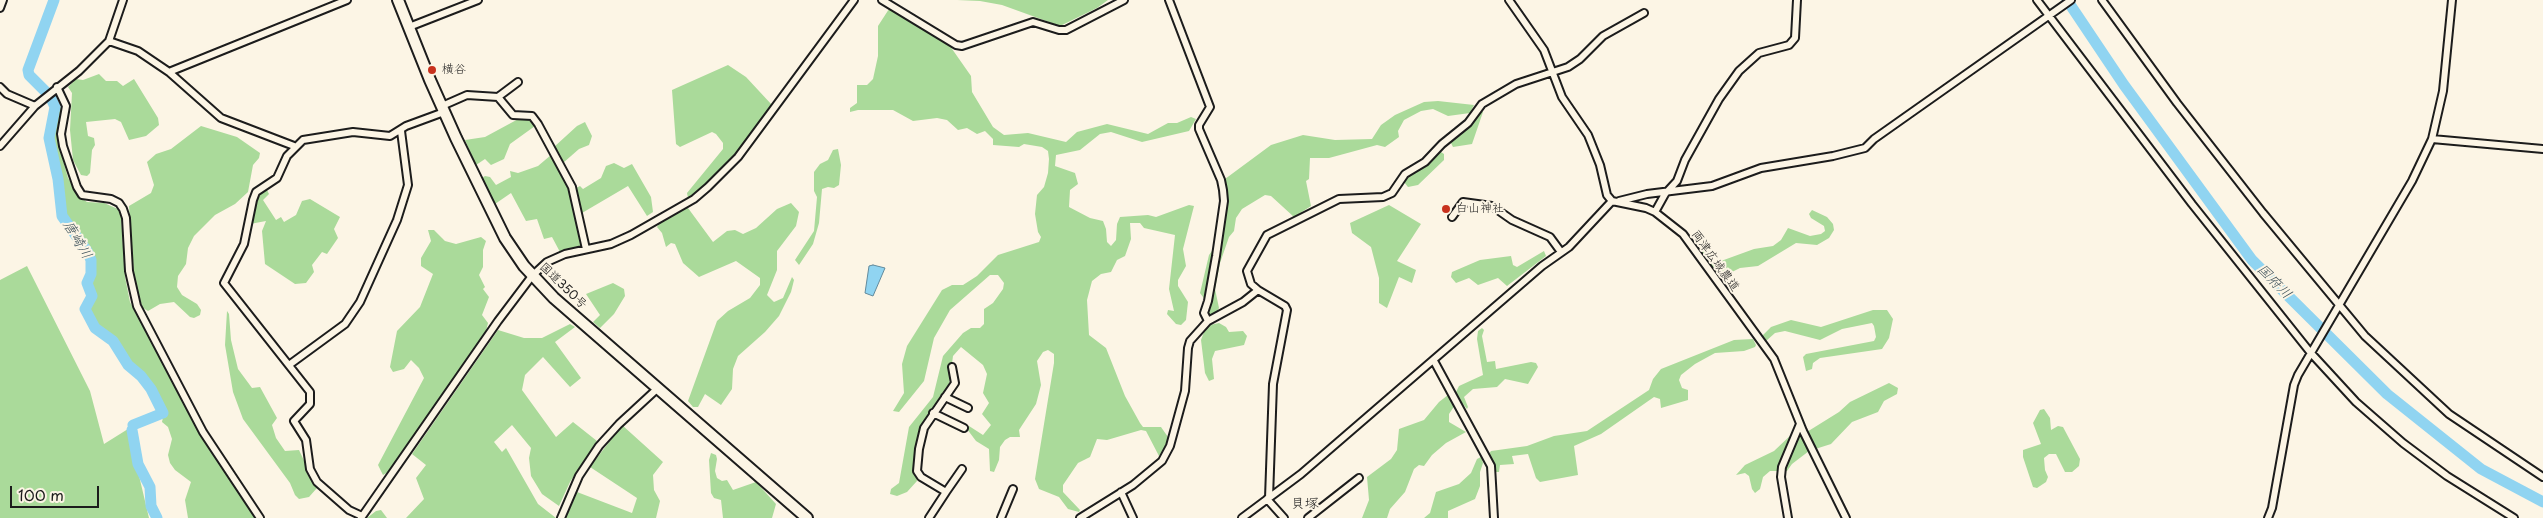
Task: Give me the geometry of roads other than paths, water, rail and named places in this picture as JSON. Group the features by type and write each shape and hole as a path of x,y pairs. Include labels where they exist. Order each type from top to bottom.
{"highway":[{"name":"国道350号","path":"398,0 443,109 506,238 532,276 554,298 807,518"}],"street":[{"path":"0,8 2,0"},
{"path":"0,146 35,106 79,71 110,41 123,0"},
{"path":"169,72 347,0"},
{"path":"409,27 475,0"},
{"path":"518,82 498,97 467,96 390,136 382,137 362,133 341,132 303,140 294,146 277,178 256,192 253,200 244,244 224,283 310,392 312,397 310,404 294,421 306,440 317,482 349,510 362,517 498,321 532,276 547,262 586,249 611,244 631,235 694,199 708,187 738,156 854,0"},
{"path":"882,0 956,45 962,46 1033,22 1059,30 1066,30 1124,0"},
{"path":"1169,0 1210,107 1199,125 1199,129 1221,180 1223,190 1224,201 1216,256 1204,312 1208,321"},
{"path":"1509,0 1544,50 1562,97 1591,141 1600,165 1607,195 1616,201"},
{"path":"1655,212 1665,194 1677,181 1704,123 1740,71 1759,53 1790,45 1795,38 1797,0"},
{"path":"2037,0 2192,204 2310,352 2356,402 2403,443 2447,476 2514,518"},
{"path":"1242,518 1301,474 1542,266 1582,236 1616,201 1670,190 1712,186 1761,168 1834,156 1865,148 1874,139 2071,0"},
{"path":"2102,0 2177,103 2365,336 2449,414 2543,477"},
{"path":"2268,518 2272,508 2294,385 2310,352 2412,181 2432,139 2443,91 2452,0"},
{"path":"1284,518 1268,499 1273,384 1286,310 1285,306 1250,284 1247,271 1267,236 1339,200 1383,197 1392,194 1405,174 1425,162 1442,144 1468,123 1482,104 1516,84 1552,74 1580,59 1603,36 1644,13"},
{"path":"110,41 138,50 169,72 197,99 221,118 294,146"},
{"path":"0,87 7,94 35,106"},
{"path":"57,87 66,106 61,134 63,146 77,187 82,195 111,199 119,202 123,209 126,218 129,270 137,306 203,432 260,518"},
{"path":"498,97 513,115 532,116 538,124 572,187 586,249"},
{"path":"289,365 345,324 360,302 397,220 408,185 401,131"},
{"path":"2432,139 2543,149"},
{"name":"両津広域農道","path":"1616,201 1655,212 1683,234 1774,359 1800,423 1846,518"},
{"path":"1452,217 1463,202 1492,206 1512,220 1550,237 1561,252"},
{"path":"1080,518 1121,492 1162,461 1170,446 1185,391 1190,341 1208,321 1243,302 1258,290"},
{"path":"1434,361 1491,466 1494,518"},
{"path":"946,492 921,477 917,471 924,428 955,383 952,368"},
{"path":"561,518 579,476 599,446 624,419 658,388"},
{"path":"945,397 968,408"},
{"path":"933,413 964,428"},
{"path":"1788,518 1781,476 1782,467 1800,423"},
{"path":"929,518 962,470"},
{"path":"1308,518 1359,478"},
{"path":"1001,518 1013,489"},
{"path":"1121,492 1133,518"}],"water":[{"path":"869,266 885,268 873,296 865,293"}],"waterway":[{"name":"唐崎川","path":"47,93 29,75 28,70 54,0"},
{"name":"国府川","path":"2067,0 2124,85 2252,260 2387,394 2481,469 2543,502"},
{"name":"唐崎川","path":"50,96 55,107 49,138 58,179 62,216 87,251 91,260 91,274 87,283 92,296 85,309 95,328 113,341 128,365 141,376 151,389 163,413 133,425"},
{"name":"唐崎川","path":"132,430 138,464 150,487 151,506 157,518"}],"place":[{"name":"横谷","path":"432,70"},
{"name":"白山神社","path":"1446,209"}],"district":[{"name":"貝塚","path":"1305,504"}]}
